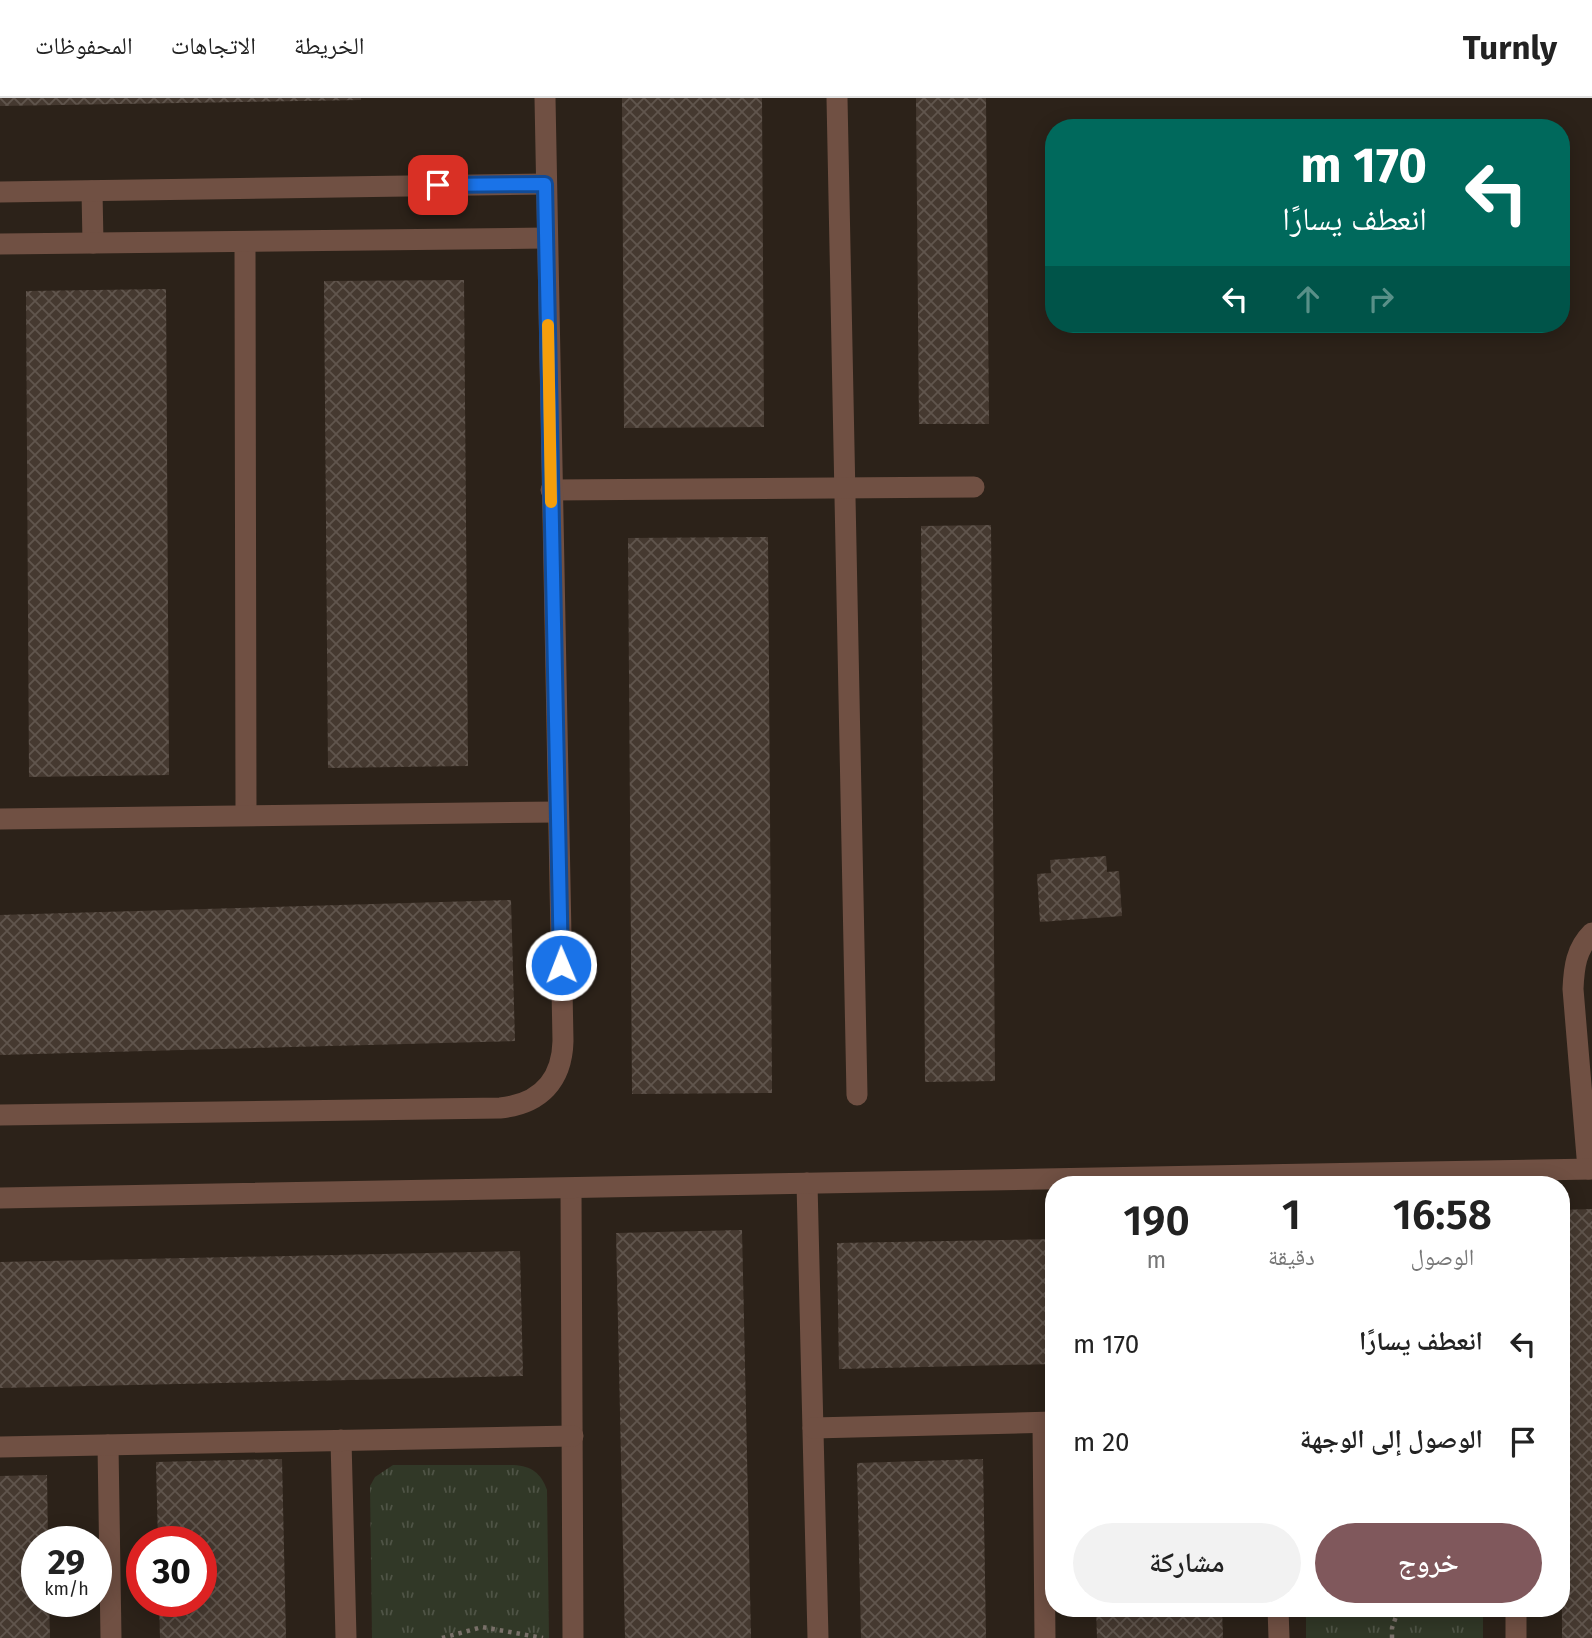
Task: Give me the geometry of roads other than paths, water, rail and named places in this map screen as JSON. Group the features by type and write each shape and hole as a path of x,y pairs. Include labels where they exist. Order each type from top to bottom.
{"street":[{"path":"0,1115 500,1108 529,1102 552,1083 562,1056 545,98"},
{"path":"837,98 856,1095"},
{"path":"0,192 545,184"},
{"path":"92,191 93,243"},
{"path":"0,244 546,239"},
{"path":"244,242 246,816"},
{"path":"551,490 974,487"},
{"path":"0,819 557,812"},
{"path":"1529,1176 1590,1169 1573,989 1574,964 1584,942 1592,933"},
{"path":"0,1198 807,1183 1045,1181"},
{"path":"807,1183 818,1638"},
{"path":"571,1189 573,1638"},
{"path":"813,1428 1045,1422"},
{"path":"0,1447 573,1436"},
{"path":"341,1440 346,1638"},
{"path":"108,1445 111,1638"},
{"path":"1045,1617 1045,1638"},
{"path":"1279,1617 1279,1638"},
{"path":"1516,1617 1516,1638"}]}
